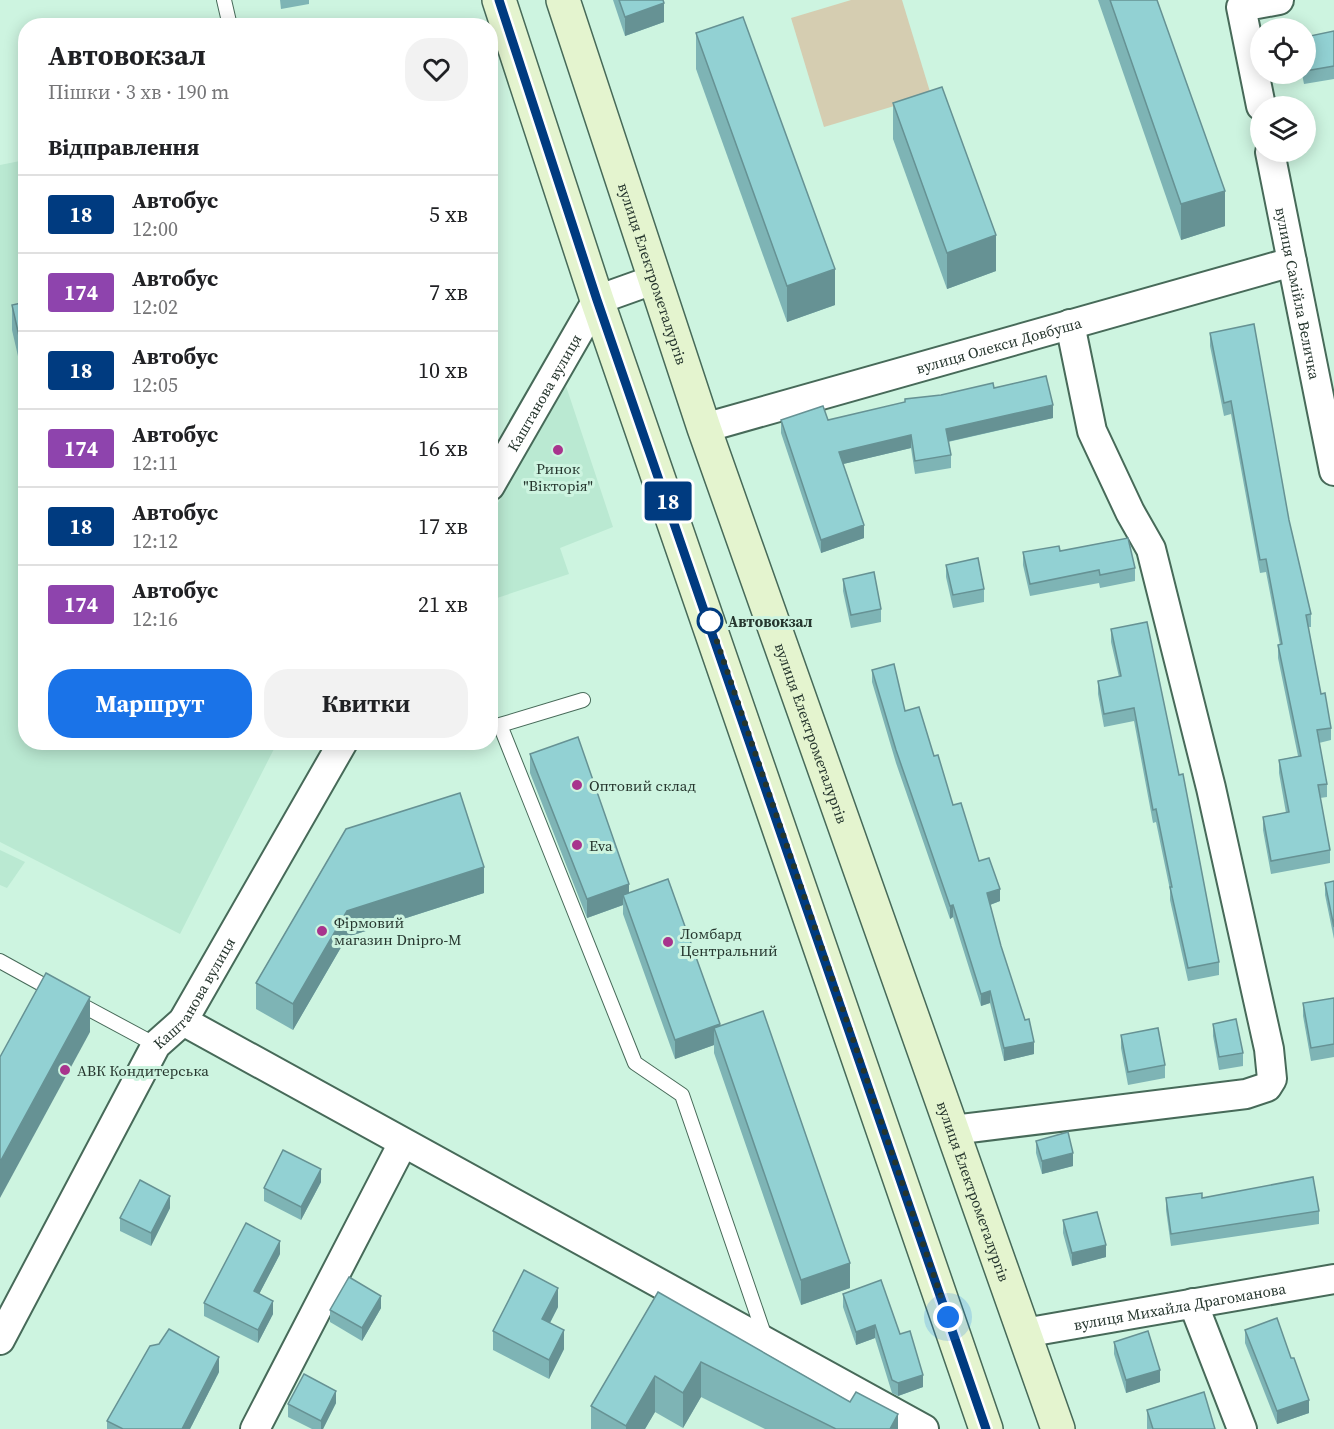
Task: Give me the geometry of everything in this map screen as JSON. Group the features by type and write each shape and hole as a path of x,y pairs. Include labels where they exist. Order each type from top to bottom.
{"main road":[{"path":"499,0 597,300 986,1429"},
{"name":"вулиця Електрометалургів","path":"563,0 653,280 704,428 1058,1429"}],"street":[{"path":"1259,96 1241,7 1279,0"},
{"name":"вулиця Самійла Величка","path":"1272,162 1292,262 1323,356 1334,471"},
{"name":"вулиця Олекси Довбуша","path":"704,428 1292,262"},
{"path":"597,300 653,280"},
{"name":"Каштанова вулиця","path":"498,472 597,300"},
{"path":"953,1130 1246,1094 1267,1087 1272,1079 1269,1049 1211,788 1151,549 1130,512 1092,431 1070,324"},
{"name":"Каштанова вулиця","path":"0,1340 156,1045 183,1021 338,750"},
{"path":"183,1021 924,1429"},
{"path":"255,1429 403,1143"},
{"name":"вулиця Михайла Драгоманова","path":"1024,1333 1334,1279"},
{"path":"1193,1303 1242,1429"}],"lane":[{"path":"224,0 229,18"},
{"path":"583,700 500,725 635,1063 682,1095 766,1342"},
{"path":"0,962 156,1045"}],"shaded area":[{"path":"851,0 902,0 931,95 824,127 791,18"},
{"path":"18,161 18,750 273,750 180,934 0,842 0,165"},
{"name":"Ринок \"Вікторія\"","path":"566,386 613,527 560,548 569,574 498,598 498,503"},
{"path":"0,850 25,862 7,888 0,885"}],"building":[{"path":"619,0 663,0 664,3 625,17"},
{"path":"1110,0 1157,0 1225,191 1181,204"},
{"path":"743,17 835,269 787,286 696,33"},
{"path":"1334,31 1334,66 1316,69 1316,35"},
{"path":"942,87 996,235 947,253 893,103"},
{"path":"18,304 18,332 12,305"},
{"path":"1254,324 1289,520 1311,614 1306,615 1321,694 1325,693 1331,728 1317,730 1327,784 1318,785 1330,850 1271,861 1263,817 1289,812 1279,760 1301,756 1278,645 1282,644 1266,559 1260,560 1231,401 1224,403 1210,333"},
{"path":"1046,376 1053,405 946,429 951,455 915,461 911,435 839,452 864,525 821,540 781,420 823,406 828,420 905,402 905,399 941,395 993,383 994,388"},
{"path":"1128,538 1135,568 1100,575 1099,570 1030,584 1023,552 1059,546 1060,551"},
{"path":"978,558 984,589 953,595 946,565"},
{"path":"874,572 881,609 851,615 843,579"},
{"path":"1147,622 1179,775 1183,774 1219,962 1188,968 1156,809 1153,810 1134,708 1104,714 1098,681 1121,676 1111,629"},
{"path":"894,664 905,711 919,707 934,756 938,755 953,805 961,803 979,861 989,858 1000,889 987,893 1001,946 1025,1020 1029,1019 1034,1042 1004,1048 990,991 981,994 953,905 950,906 896,750 872,670"},
{"path":"578,737 629,884 587,899 530,754"},
{"path":"460,793 484,867 347,911 293,1004 256,983 346,829"},
{"path":"668,879 720,1024 675,1040 623,895"},
{"path":"1334,881 1334,927 1325,883"},
{"path":"46,973 90,997 0,1162 0,1057"},
{"path":"1334,998 1334,1044 1311,1048 1303,1003"},
{"path":"763,1011 850,1263 801,1280 714,1028"},
{"path":"1236,1019 1243,1053 1219,1057 1213,1024"},
{"path":"1158,1028 1165,1065 1128,1072 1121,1035"},
{"path":"1068,1132 1073,1153 1042,1161 1036,1141"},
{"path":"283,1150 321,1169 301,1207 264,1188"},
{"path":"1313,1177 1319,1211 1171,1234 1166,1198 1202,1193 1202,1198"},
{"path":"140,1180 170,1196 151,1233 120,1218"},
{"path":"1097,1212 1106,1245 1072,1253 1063,1220"},
{"path":"246,1223 280,1241 254,1291 273,1301 258,1330 204,1303"},
{"path":"524,1270 558,1288 542,1319 564,1330 549,1360 493,1331"},
{"path":"349,1277 381,1296 362,1328 330,1310"},
{"path":"881,1280 900,1334 910,1331 923,1375 898,1383 892,1380 875,1325 856,1332 843,1294"},
{"path":"658,1292 850,1402 856,1392 898,1414 890,1429 836,1429 701,1362 683,1393 655,1376 626,1426 591,1406"},
{"path":"1277,1318 1309,1400 1277,1411 1245,1330"},
{"path":"169,1329 219,1357 182,1429 123,1429 107,1421 150,1346 159,1344"},
{"path":"1148,1331 1160,1370 1126,1380 1114,1342"},
{"path":"304,1374 336,1391 321,1421 288,1404"},
{"path":"1204,1392 1215,1429 1153,1429 1147,1410"}],"bus line":[{"name":"18","path":"499,0 597,300 986,1429"}],"place":[{"name":"Ринок \"Вікторія\"","path":"558,450"},
{"name":"Автовокзал","path":"710,621"},
{"name":"Оптовий склад","path":"577,785"},
{"name":"Eva","path":"577,845"},
{"name":"Фірмовий магазин Dnipro-M","path":"322,931"},
{"name":"Ломбард Центральний","path":"668,942"},
{"name":"АВК Кондитерська","path":"65,1070"}],"route":[{"path":"710,621 948,1317"}]}
